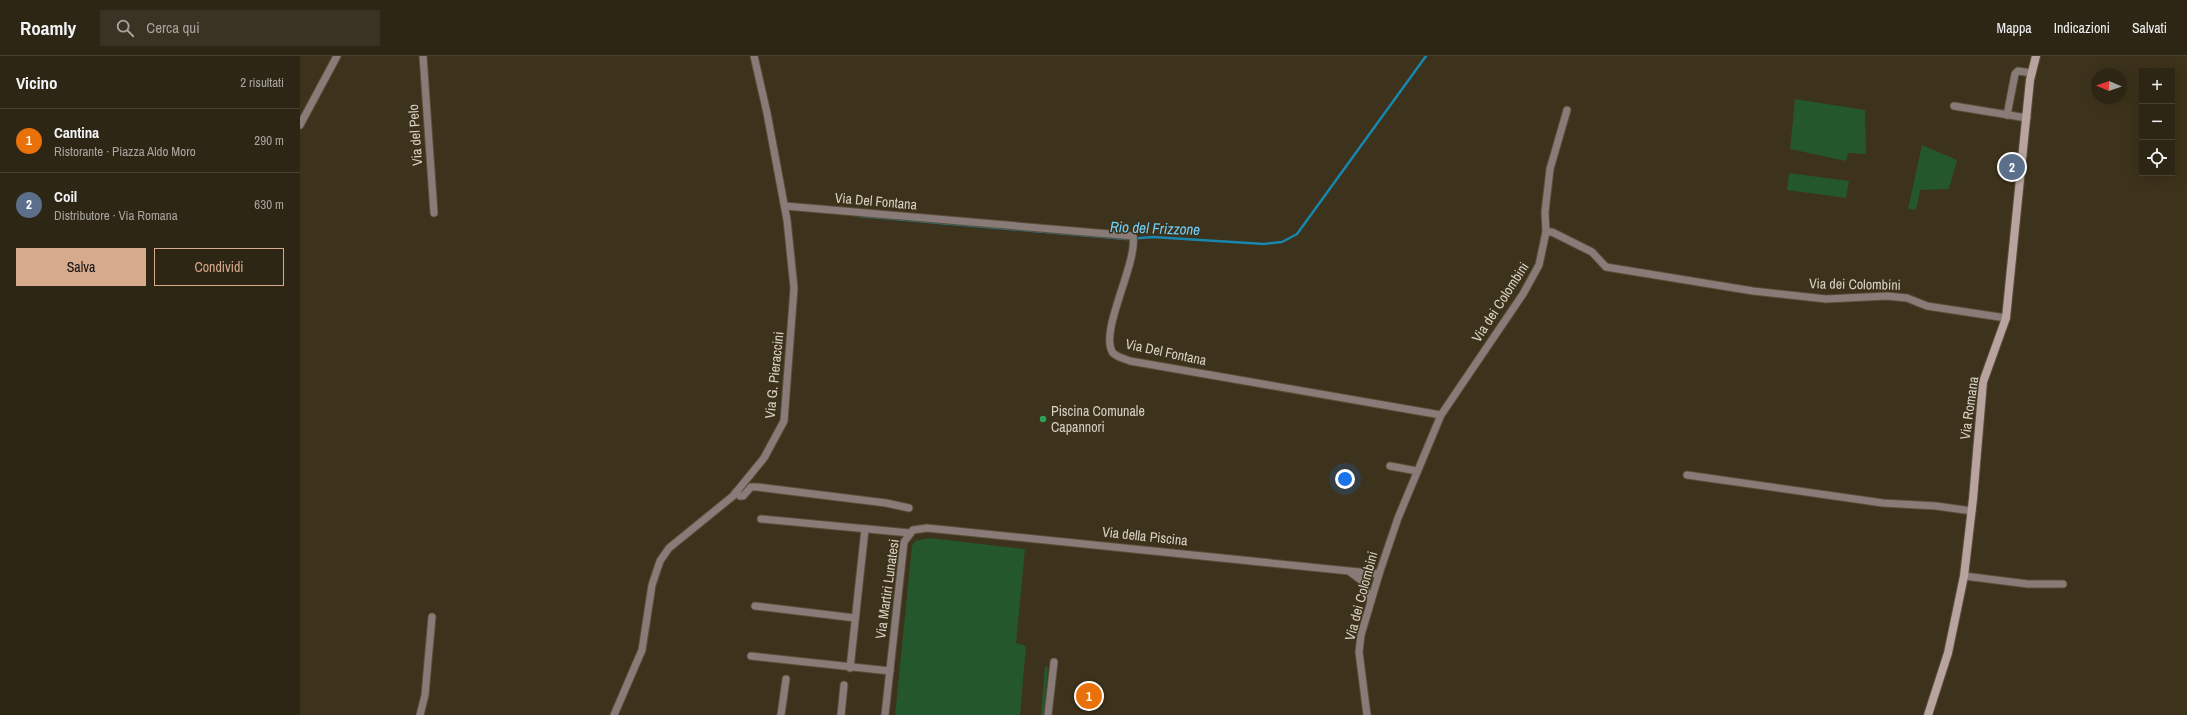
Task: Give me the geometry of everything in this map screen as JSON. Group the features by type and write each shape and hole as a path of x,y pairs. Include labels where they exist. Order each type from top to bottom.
{"street":[{"path":"300,125 337,56"},
{"name":"Via del Pelo","path":"423,56 434,213"},
{"name":"Via G. Pieraccini","path":"614,715 642,650 652,584 660,561 669,548 736,492 764,458 784,421 794,288 784,206 767,112 754,56"},
{"name":"Via Romana","path":"1928,715 1948,653 1964,576 1972,511 1982,387 2006,318 2032,73 2036,56"},
{"path":"2007,115 2015,74 2018,71 2032,73"},
{"path":"1954,106 2027,118"},
{"path":"1546,232 1545,212 1550,169 1567,110"},
{"name":"Via Del Fontana","path":"784,206 1123,234 1134,240 1110,335 1110,347 1114,354 1130,361 1441,415"},
{"name":"Via dei Colombini","path":"1367,715 1359,652 1361,635 1379,574 1398,518 1441,415 1536,272 1544,250 1546,232 1552,232 1592,252 1606,267 1753,290 1826,299 1887,296 1907,298 1926,306 2006,318"},
{"path":"1390,466 1417,470"},
{"path":"1687,475 1883,503 1936,506 1972,511"},
{"path":"736,492 740,496 743,496 751,488 757,487 886,503 909,508"},
{"name":"Via Martiri Lunatesi","path":"761,519 910,533 904,542 885,715"},
{"name":"Via della Piscina","path":"910,533 913,530 927,528 1340,568 1379,574"},
{"name":"Via Martiri Lunatesi","path":"850,668 865,529"},
{"path":"1340,568 1353,573 1362,580 1371,601"},
{"path":"1964,576 2028,584 2063,584"},
{"name":"Via Martiri Lunatesi","path":"755,606 855,618"},
{"path":"420,715 425,695 432,617"},
{"path":"751,656 850,668 890,671"},
{"path":"1048,715 1054,662"},
{"path":"782,715 786,679"},
{"path":"841,715 844,685"}],"green space":[{"path":"1795,99 1865,110 1866,154 1848,153 1846,161 1790,149"},
{"path":"1922,145 1957,160 1949,189 1920,190 1916,210 1908,209"},
{"path":"1789,173 1849,181 1846,198 1787,190"},
{"path":"929,538 1025,549 1016,643 1026,646 1020,715 895,715 912,546 915,541"},
{"path":"1045,667 1048,667 1044,715 1041,715"}],"waterway":[{"name":"Rio del Frizzone","path":"860,216 1126,239 1153,237 1264,244 1282,242 1297,234 1426,56"}],"place":[{"name":"Coil","path":"2012,167"},
{"name":"Piscina Comunale Capannori","path":"1043,419"},
{"name":"Cantina","path":"1089,696"}]}
